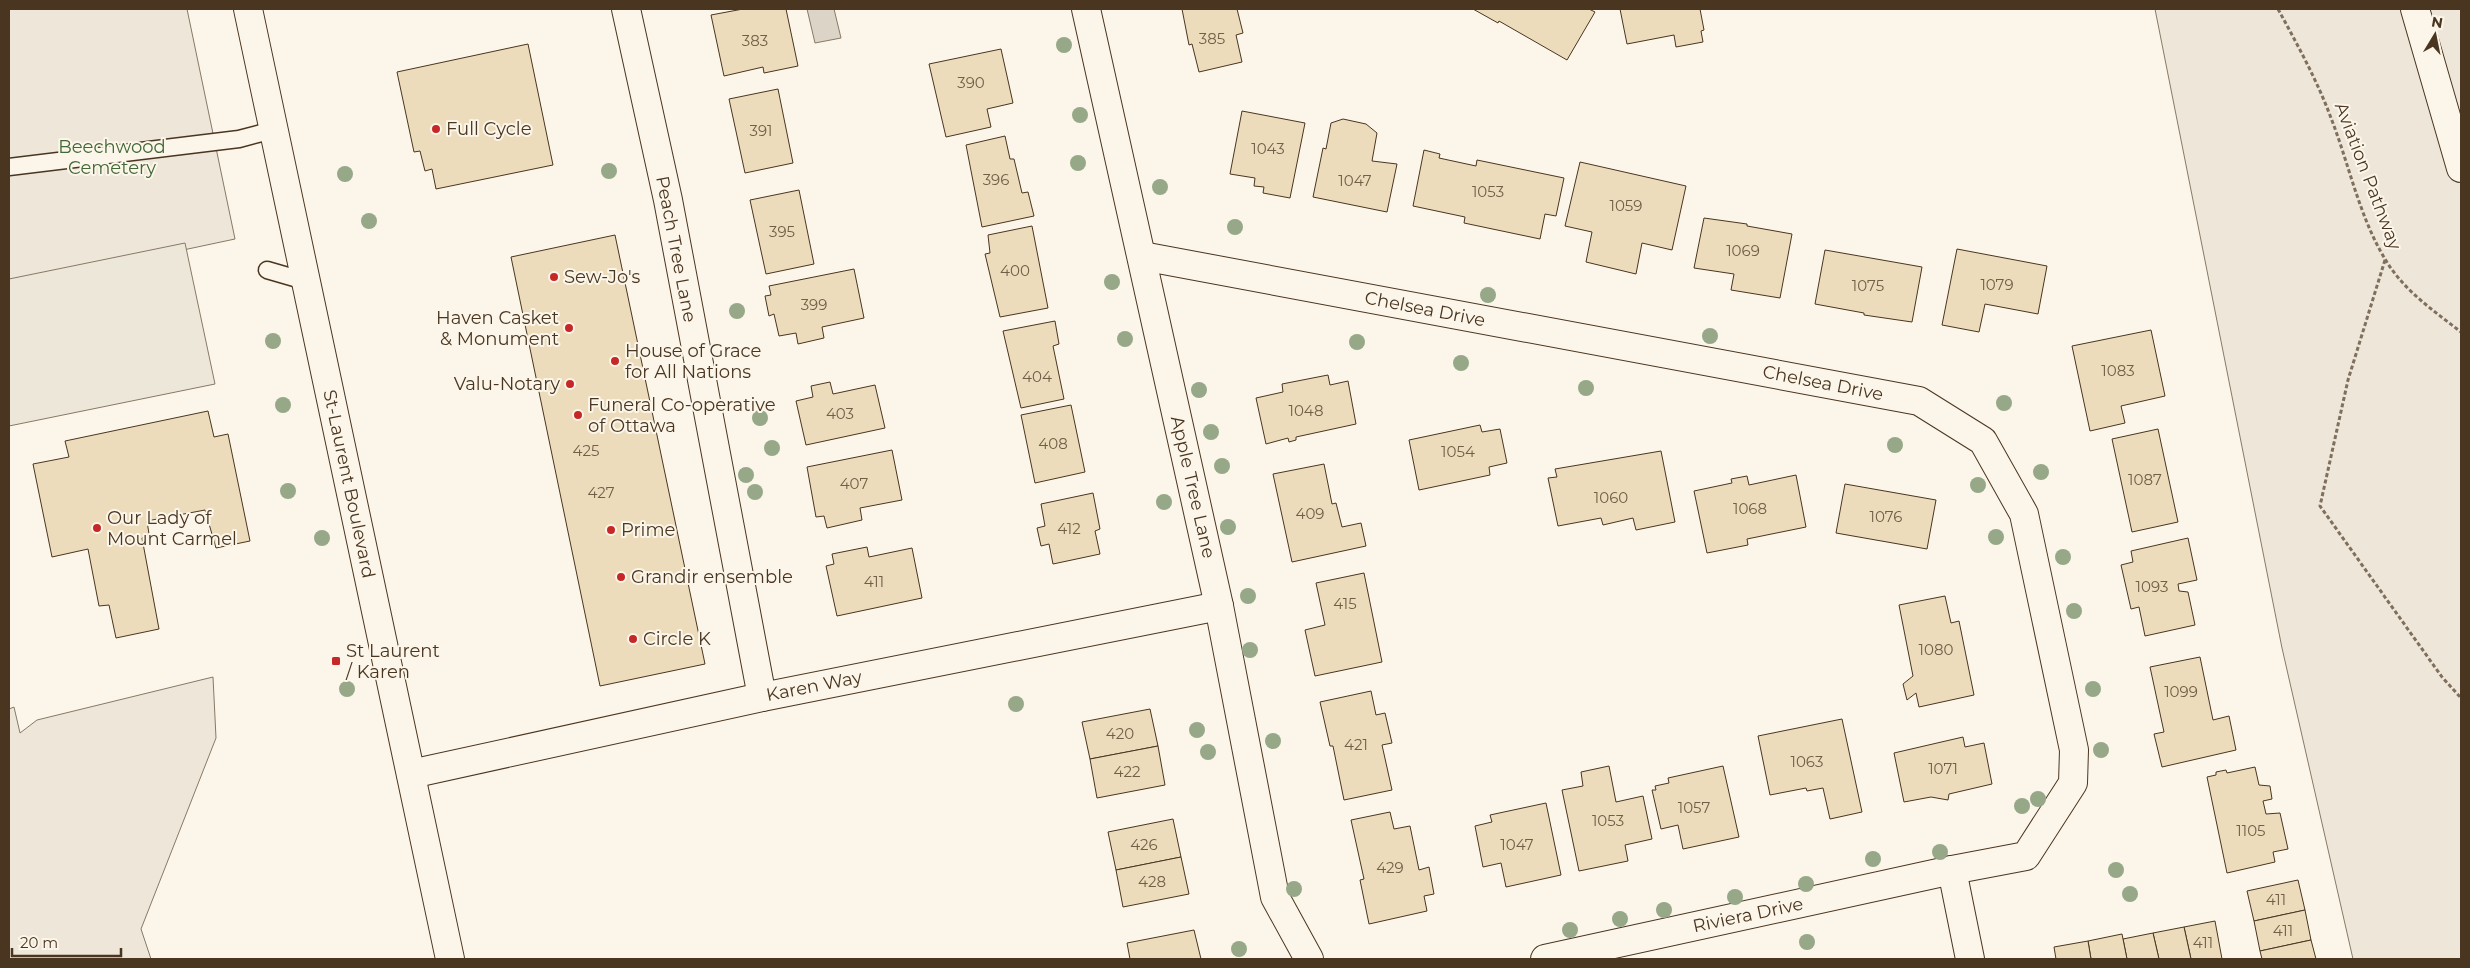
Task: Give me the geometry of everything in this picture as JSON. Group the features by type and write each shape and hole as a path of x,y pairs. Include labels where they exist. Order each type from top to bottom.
{"street":[{"name":"St-Laurent Boulevard","path":"248,9 450,959"},
{"name":"Peach Tree Lane","path":"626,9 668,200 762,697"},
{"name":"Apple Tree Lane","path":"1086,9 1219,606 1275,898 1309,959"},
{"path":"2415,9 2461,168"},
{"name":"Chelsea Drive","path":"1142,256 1919,401 1983,441 2024,514 2074,750 2073,783 2026,856 1952,870"},
{"name":"Karen Way","path":"411,774 762,697 1219,606"},
{"path":"1952,870 1970,959"},
{"name":"Riviera Drive","path":"1544,959 1952,870"}],"lane":[{"path":"9,167 239,139 273,130"},
{"path":"266,270 306,281"}],"path":[{"name":"Aviation Pathway","path":"2278,9 2312,73 2331,117 2355,190 2385,260 2421,302 2461,332"},
{"path":"2385,260 2348,380 2320,506 2442,677 2461,698"}],"green space":[{"name":"Beechwood Cemetery","path":"9,9 187,9 235,239 9,287"},
{"path":"2155,9 2461,9 2461,959 2353,959 2282,648"},
{"path":"213,677 216,738 141,929 151,959 9,959 9,709 14,707 20,733 37,720"}],"shaded area":[{"path":"807,9 834,9 841,38 815,43"},
{"path":"185,243 215,384 9,426 9,279"}],"building":[{"path":"743,9 786,9 798,66 764,73 763,67 724,76 711,15"},
{"path":"1182,9 1237,9 1243,33 1236,35 1242,62 1199,72 1192,44 1189,45"},
{"path":"1473,9 1589,9 1595,12 1567,60 1499,21 1498,23"},
{"path":"1620,9 1700,9 1704,30 1701,31 1703,42 1676,47 1674,35 1627,44"},
{"path":"528,44 553,165 436,189 432,169 425,171 420,151 414,152 397,72"},
{"path":"1001,49 1013,103 987,109 991,127 946,137 929,64"},
{"path":"778,89 793,163 745,173 729,99"},
{"path":"1242,111 1305,123 1290,198 1263,193 1264,187 1254,186 1255,178 1230,174"},
{"path":"1343,119 1366,124 1377,133 1372,161 1397,164 1387,212 1313,197 1323,148 1326,149 1331,123"},
{"path":"1005,136 1010,159 1014,159 1022,193 1028,192 1034,216 982,227 966,145"},
{"path":"1424,150 1440,154 1439,158 1476,166 1477,160 1564,178 1556,216 1545,214 1540,239 1464,223 1465,217 1413,206"},
{"path":"1580,162 1686,186 1672,250 1642,243 1636,274 1586,262 1592,232 1565,226"},
{"path":"799,190 814,264 766,274 750,200"},
{"path":"1704,218 1747,224 1747,226 1792,234 1780,298 1731,290 1734,274 1694,268"},
{"path":"1032,226 1048,308 1000,317 985,254 990,253 988,235"},
{"path":"615,235 705,664 600,686 511,257"},
{"path":"1957,249 2047,266 2038,314 1985,304 1979,332 1942,325"},
{"path":"1825,250 1922,267 1912,322 1864,315 1864,313 1815,304"},
{"path":"854,269 864,318 822,327 824,338 798,344 796,333 779,336 774,314 769,316 765,296 771,295 769,286"},
{"path":"1055,321 1059,344 1053,346 1064,399 1021,408 1003,331"},
{"path":"2151,330 2165,396 2121,406 2125,423 2090,431 2072,346"},
{"path":"1328,375 1330,385 1348,381 1356,424 1296,437 1296,440 1289,442 1288,438 1266,444 1256,398 1283,392 1282,384"},
{"path":"830,382 833,394 875,385 885,428 806,445 796,401 813,397 811,386"},
{"path":"1071,405 1085,472 1035,483 1021,415"},
{"name":"Our Lady of Mount Carmel","path":"208,411 214,437 228,434 250,541 216,548 205,510 147,521 149,534 142,538 159,629 116,638 109,605 99,606 88,549 52,557 33,464 69,457 65,441"},
{"path":"1480,425 1482,432 1500,429 1507,463 1489,467 1490,475 1419,490 1409,440"},
{"path":"2158,429 2178,522 2132,532 2112,439"},
{"path":"892,450 902,500 860,508 862,520 827,528 824,516 816,517 807,467"},
{"path":"1661,451 1675,522 1636,530 1633,518 1603,525 1601,518 1558,526 1548,478 1557,477 1555,469"},
{"path":"1324,464 1332,504 1336,503 1342,527 1361,523 1366,546 1292,562 1273,474"},
{"path":"1796,475 1806,527 1747,539 1748,545 1707,553 1694,491 1732,483 1731,479 1747,476 1749,485"},
{"path":"1845,484 1936,500 1927,549 1836,533"},
{"path":"1093,493 1100,529 1095,531 1100,554 1053,564 1049,544 1041,546 1037,528 1045,526 1041,504"},
{"path":"2188,538 2197,580 2178,584 2179,591 2188,592 2195,625 2145,636 2139,607 2131,609 2121,565 2133,562 2131,551"},
{"path":"867,547 869,557 912,548 922,598 837,616 826,566 834,564 832,554"},
{"path":"1364,573 1382,662 1315,676 1305,630 1325,625 1316,583"},
{"path":"1945,596 1951,623 1959,621 1974,695 1919,707 1916,693 1907,700 1903,684 1913,676 1899,605"},
{"path":"2200,657 2213,720 2229,716 2236,750 2162,767 2154,734 2164,732 2150,667"},
{"path":"1371,691 1376,715 1385,713 1392,743 1382,745 1392,790 1344,800 1333,746 1330,746 1320,702"},
{"path":"1150,709 1158,746 1090,759 1082,722"},
{"path":"1842,719 1862,812 1830,819 1823,788 1807,791 1806,788 1770,795 1758,736"},
{"path":"1963,737 1965,747 1984,743 1992,784 1949,794 1948,800 1931,797 1904,802 1894,753"},
{"path":"1158,746 1165,785 1097,798 1090,759"},
{"path":"1609,766 1616,802 1643,796 1652,839 1625,845 1628,861 1579,871 1562,790 1583,786 1581,772"},
{"path":"1723,766 1739,837 1683,849 1678,825 1661,829 1652,790 1656,790 1655,786 1669,783 1668,778"},
{"path":"2255,767 2259,785 2270,786 2272,799 2263,801 2266,814 2280,813 2288,849 2273,852 2275,862 2227,873 2207,777 2216,775 2216,772 2226,770 2227,773"},
{"path":"1546,803 1561,875 1506,887 1501,863 1483,867 1475,826 1492,822 1490,815"},
{"path":"1390,812 1394,829 1410,826 1419,870 1429,867 1434,894 1424,896 1427,911 1369,924 1360,880 1364,879 1351,820"},
{"path":"1173,819 1181,857 1116,870 1108,832"},
{"path":"1181,857 1189,894 1123,907 1116,870"},
{"path":"2298,880 2305,910 2254,921 2247,891"},
{"path":"2305,910 2311,940 2260,951 2254,921"},
{"path":"2215,921 2222,959 2191,959 2184,927"},
{"path":"2184,927 2191,959 2159,959 2153,933"},
{"path":"1194,930 1201,959 1130,959 1127,943"},
{"path":"2153,933 2159,959 2127,959 2123,939"},
{"path":"2122,934 2127,959 2091,959 2088,941"},
{"path":"2311,940 2316,959 2262,959 2260,951"},
{"path":"2088,941 2091,959 2056,959 2054,947"}],"place":[{"name":"Full Cycle","path":"436,129"},
{"name":"Sew-Jo's","path":"554,277"},
{"name":"Haven Casket & Monument","path":"569,328"},
{"name":"House of Grace for All Nations","path":"615,361"},
{"name":"Valu-Notary","path":"570,384"},
{"name":"Funeral Co-operative of Ottawa","path":"578,415"},
{"name":"Our Lady of Mount Carmel","path":"97,528"},
{"name":"Prime","path":"611,530"},
{"name":"Grandir ensemble","path":"621,577"},
{"name":"Circle K","path":"633,639"},
{"name":"St Laurent / Karen","path":"336,661"}]}
